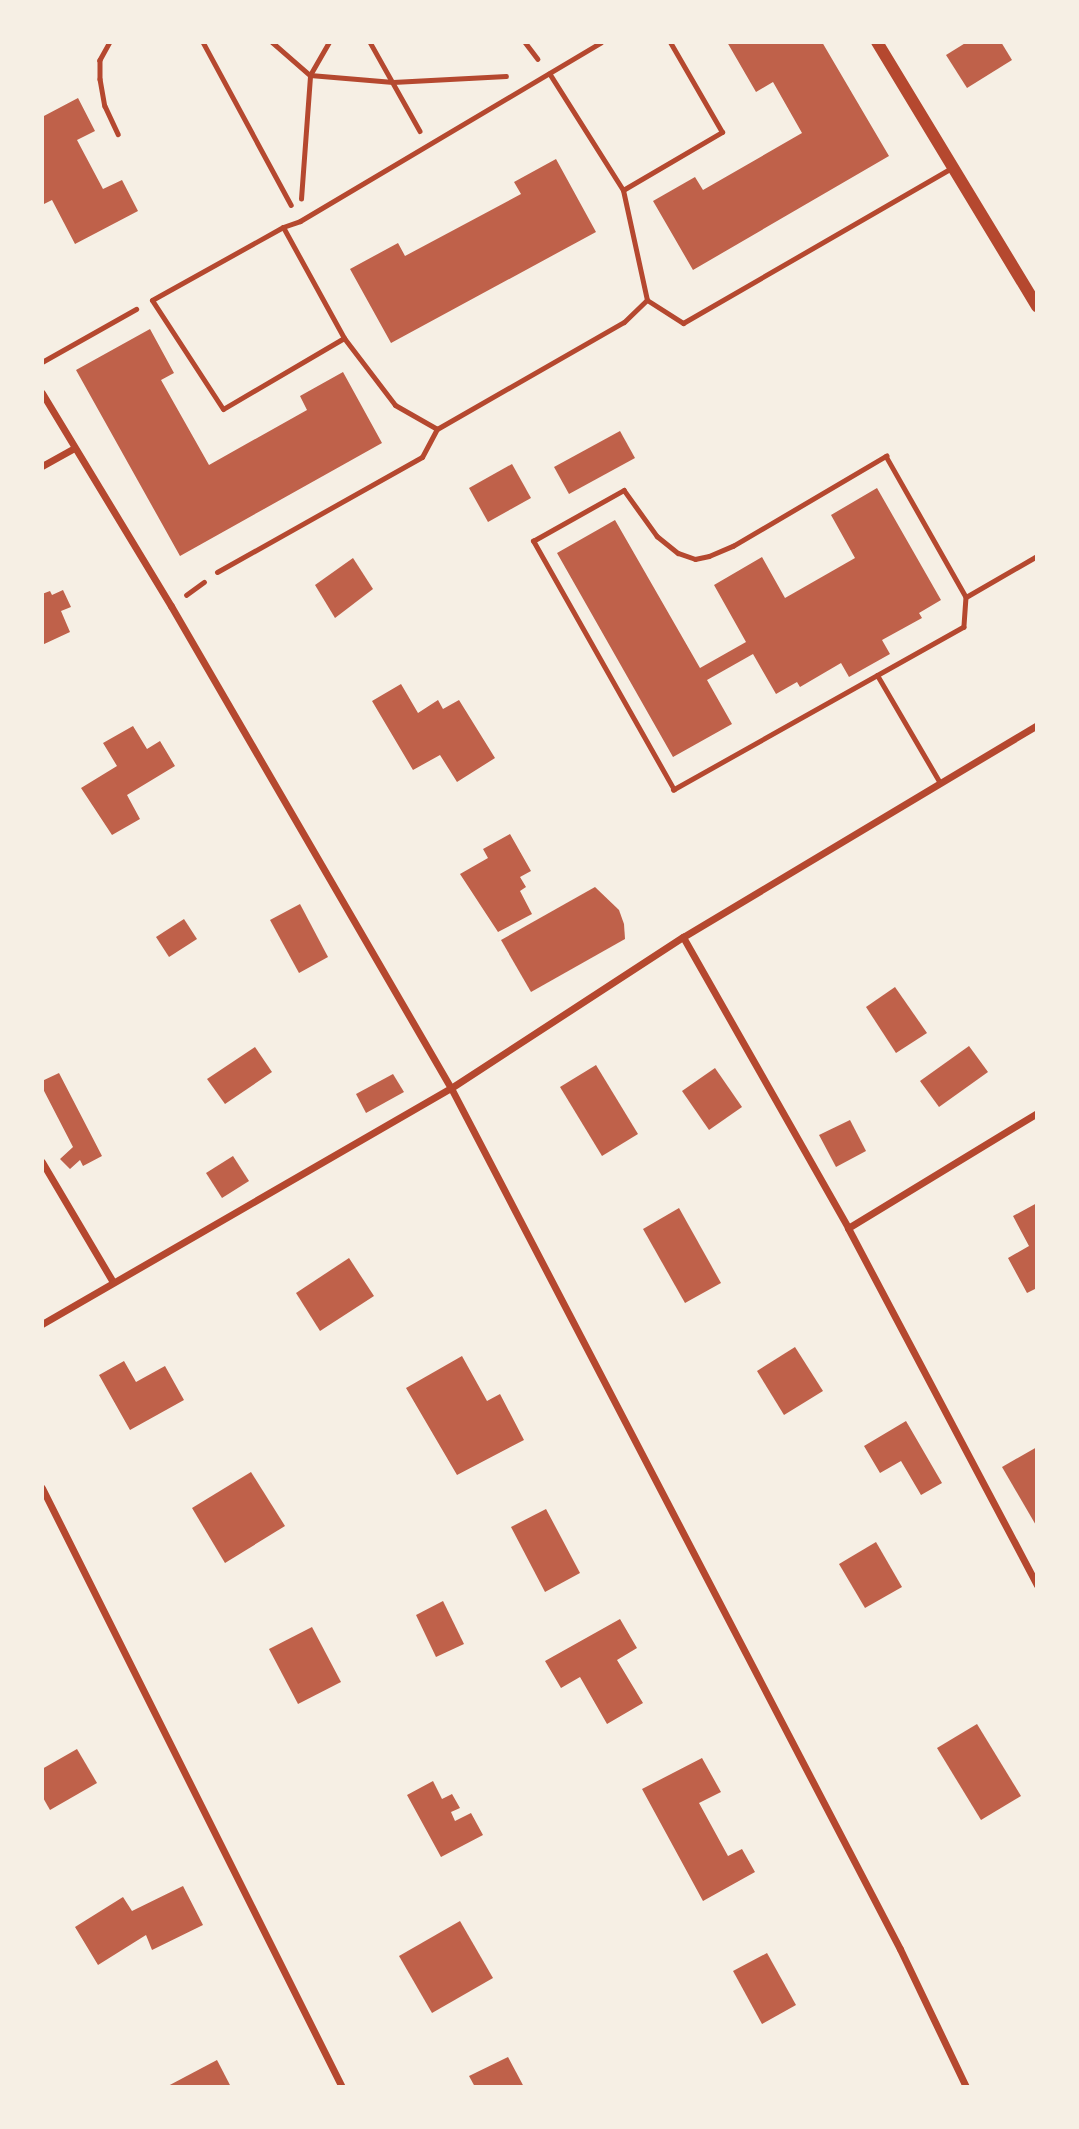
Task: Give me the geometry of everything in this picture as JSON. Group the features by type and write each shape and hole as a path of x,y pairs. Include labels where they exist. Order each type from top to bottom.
{"street":[{"path":"877,42 1037,306"},
{"path":"42,393 171,606 451,1088 900,1949 966,2087"},
{"path":"42,466 74,448"},
{"path":"42,1324 451,1088 683,937 1037,725"},
{"path":"683,937 848,1228 1037,1586"},
{"path":"848,1228 1037,1113"},
{"path":"42,1162 113,1282"},
{"path":"42,1488 342,2087"}],"lane":[{"path":"344,338 223,409 152,300 283,227 300,221 601,42"},
{"path":"622,190 722,132 670,42"},
{"path":"549,73 622,190 647,300 683,324 952,168"},
{"path":"283,227 344,338 395,405 437,429"},
{"path":"217,572 422,457 437,429 624,322 647,300"},
{"path":"877,675 940,783"}],"path":[{"path":"110,42 100,60 100,79 105,106 118,134"},
{"path":"203,42 300,221"},
{"path":"272,42 310,75 393,82 510,75"},
{"path":"300,221 310,75 329,42"},
{"path":"370,42 428,144"},
{"path":"42,362 152,300"},
{"path":"886,456 966,597 964,627 674,790 533,541 624,490 657,536 678,554 695,559 709,556 733,546 886,456"},
{"path":"966,597 1037,555"},
{"path":"171,606 217,572"}],"building":[{"path":"727,42 822,42 889,156 693,270 653,201 695,177 703,190 802,133 773,82 756,92"},
{"path":"967,42 1001,42 1012,60 967,88 946,55"},
{"path":"78,98 95,131 77,140 103,189 122,180 138,211 75,244 52,200 42,205 42,117"},
{"path":"556,159 596,232 391,343 350,269 398,243 405,256 521,194 514,182"},
{"path":"150,329 174,373 161,380 209,465 307,410 300,396 343,372 382,443 180,556 76,370"},
{"path":"620,431 635,458 569,494 554,467"},
{"path":"512,464 531,498 488,522 469,488"},
{"path":"877,488 941,600 919,613 922,618 882,640 890,654 849,677 841,663 800,687 797,682 776,694 753,654 707,680 732,724 673,757 557,553 615,520 700,668 746,642 714,585 762,557 785,598 855,558 831,515"},
{"path":"353,558 373,589 335,618 315,585"},
{"path":"63,590 71,607 61,611 70,632 42,645 42,594 50,591 52,595"},
{"path":"401,684 418,713 438,700 443,709 459,700 495,758 457,782 440,755 413,770 372,701"},
{"path":"133,726 147,749 160,741 175,766 127,795 140,819 112,835 81,788 117,766 103,743"},
{"path":"510,834 531,871 520,877 526,887 520,891 532,914 498,932 460,874 488,858 483,849"},
{"path":"595,887 619,910 625,939 531,992 501,940"},
{"path":"300,904 328,957 299,973 270,920"},
{"path":"184,919 197,939 169,957 156,937"},
{"path":"895,987 927,1033 896,1053 866,1007"},
{"path":"969,1046 988,1072 939,1107 920,1081"},
{"path":"255,1047 272,1072 225,1104 207,1079"},
{"path":"596,1065 638,1134 602,1156 560,1087"},
{"path":"715,1068 742,1107 709,1130 682,1091"},
{"path":"59,1073 102,1156 83,1166 80,1160 70,1169 60,1159 73,1147 42,1087 42,1081"},
{"path":"393,1074 404,1092 366,1113 356,1094"},
{"path":"850,1120 866,1151 836,1167 819,1135"},
{"path":"233,1156 249,1181 222,1198 206,1173"},
{"path":"1037,1203 1037,1288 1027,1293 1008,1258 1029,1246 1013,1216"},
{"path":"679,1208 721,1283 685,1303 643,1229"},
{"path":"349,1258 374,1296 320,1331 296,1293"},
{"path":"795,1347 823,1391 784,1415 757,1371"},
{"path":"462,1356 487,1401 500,1394 524,1440 457,1475 406,1388"},
{"path":"124,1361 136,1382 165,1366 184,1400 130,1430 99,1375"},
{"path":"906,1421 942,1483 921,1495 901,1461 880,1473 864,1446"},
{"path":"1037,1447 1037,1527 1002,1467"},
{"path":"251,1472 285,1526 225,1563 192,1508"},
{"path":"546,1509 580,1573 545,1592 511,1527"},
{"path":"876,1542 902,1587 865,1608 839,1564"},
{"path":"443,1601 464,1644 436,1657 416,1615"},
{"path":"620,1619 637,1648 617,1660 643,1703 607,1724 580,1677 561,1688 545,1661"},
{"path":"312,1627 341,1682 298,1704 269,1649"},
{"path":"977,1724 1021,1796 981,1820 937,1748"},
{"path":"77,1749 97,1783 50,1810 42,1796 42,1769"},
{"path":"702,1758 721,1792 699,1803 728,1856 742,1849 755,1872 703,1901 642,1789"},
{"path":"433,1781 442,1799 452,1794 460,1808 451,1812 455,1821 471,1813 483,1835 441,1857 407,1795"},
{"path":"183,1886 203,1925 152,1950 146,1935 98,1965 75,1927 123,1897 132,1911"},
{"path":"460,1921 493,1978 432,2013 399,1956"},
{"path":"767,1953 796,2005 762,2024 733,1971"},
{"path":"508,2057 524,2087 475,2087 469,2076"},
{"path":"217,2060 231,2087 166,2087"}]}
